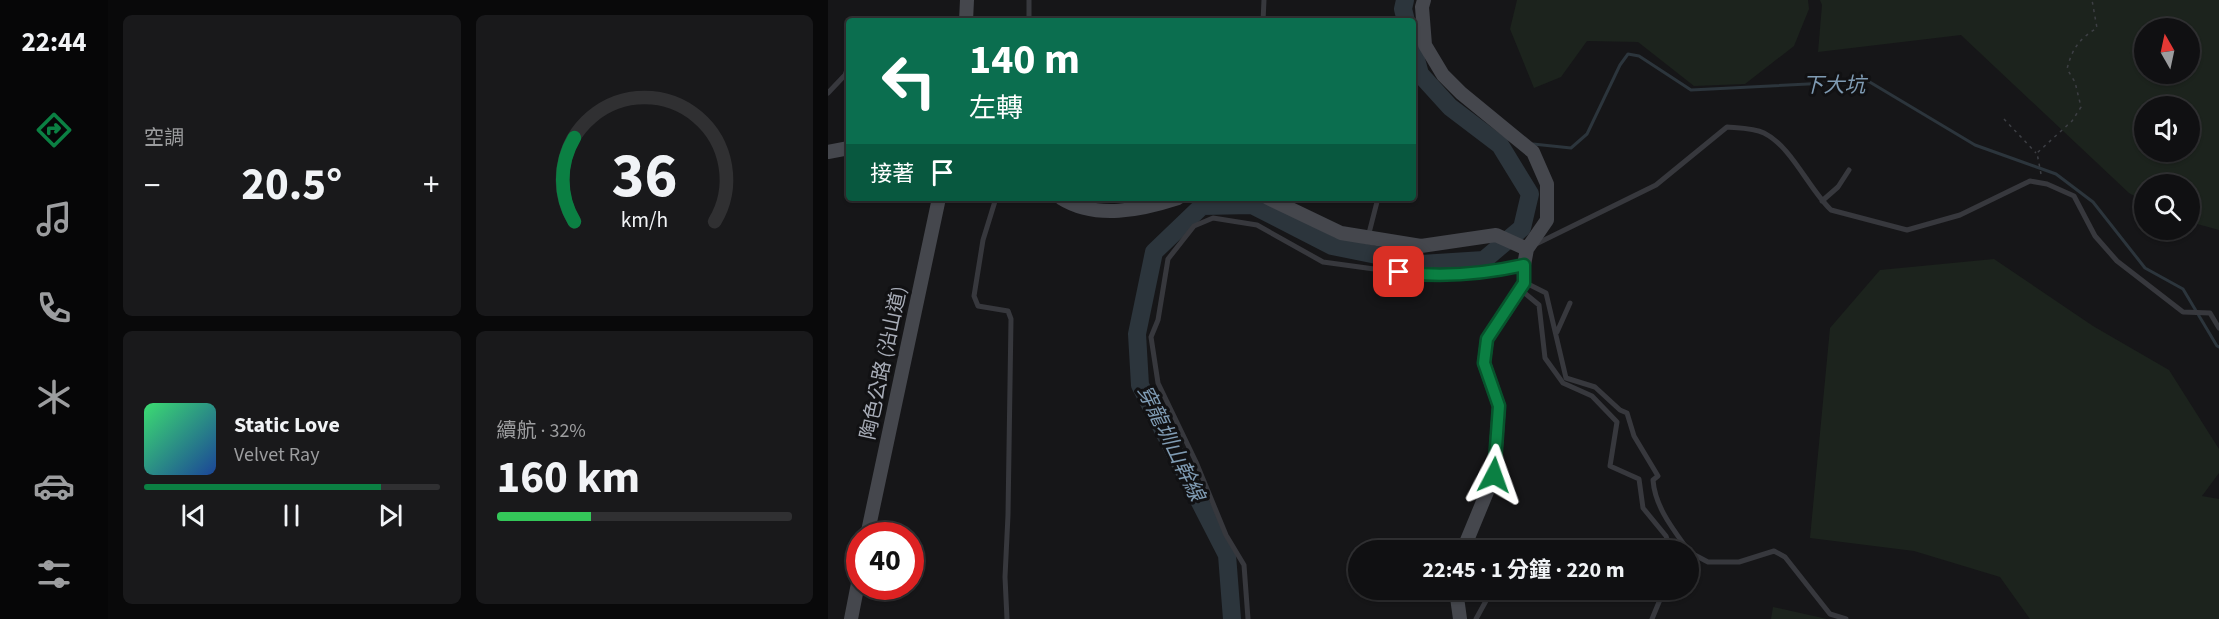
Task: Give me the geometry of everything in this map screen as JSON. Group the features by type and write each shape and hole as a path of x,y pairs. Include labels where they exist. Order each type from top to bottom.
{"street":[{"path":"966,18 967,0"},
{"path":"1424,0 1422,7 1425,45 1443,75 1461,93 1533,152 1547,184 1547,220 1527,249 1522,286 1487,339 1484,363 1499,406 1494,475 1467,540"},
{"path":"828,144 846,147"},
{"path":"828,152 846,149"},
{"name":"陶色公路 (沿山道)","path":"870,522 938,201"},
{"path":"1066,201 1111,212 1168,201"},
{"path":"1274,201 1341,233 1421,246 1496,235 1527,249"},
{"path":"850,619 854,600"},
{"path":"1457,600 1460,619"}],"lane":[{"path":"1029,0 1029,18"},
{"path":"1263,18 1264,0"},
{"path":"828,93 846,72"},
{"path":"1527,249 1656,185 1727,127 1763,132 1780,144 1831,210 1907,230 1960,216 2030,181 2043,183 2074,196 2095,237 2117,261 2183,312 2210,314 2219,328"},
{"path":"1822,201 1838,187 1848,170"},
{"path":"995,201 983,240 974,296 978,306 1008,311 1011,319 1006,619"},
{"path":"1368,237 1377,201"},
{"path":"1248,619 1244,565 1226,535 1196,462 1158,383 1151,337 1158,320 1168,259 1194,226 1212,218 1257,225 1323,262 1419,275 1483,274 1524,265"},
{"path":"1522,286 1546,293 1566,378 1595,387 1620,410 1627,413 1634,436 1658,476 1653,480 1654,492 1665,516 1681,540"},
{"path":"1522,286 1539,305 1545,358 1563,383 1592,396 1617,422 1610,466 1639,479 1644,508 1667,540"},
{"path":"1556,335 1570,303"},
{"path":"1699,557 1708,562 1739,562 1774,551 1785,558 1830,614 1846,619"},
{"path":"1476,619 1486,600"},
{"path":"1652,619 1660,600"}],"path":[{"path":"2037,153 2072,121 2081,107 2075,82 2067,69 2071,53 2082,37 2097,28 2092,0"},
{"path":"2004,119 2037,153 2043,183"}],"shaded area":[{"path":"1517,0 1808,0 1809,9 1794,46 1745,84 1694,86 1638,42 1587,41 1561,77 1534,88 1510,29"},
{"path":"1820,0 2219,0 2219,230 2200,225 2200,174 2134,174 2134,196 2129,193 1961,35 1818,52 1822,5"},
{"path":"1994,259 2093,326 2169,370 2219,449 2219,473 2202,496 2219,499 2219,619 2030,619 2000,577 1914,551 1810,538 1830,328 1880,270"},
{"path":"1773,607 1827,619 1771,619"}],"waterway":[{"name":"穿龍圳山幹線","path":"1405,0 1403,9 1405,18"},
{"name":"下大坑","path":"1533,144 1571,148 1587,134 1620,65 1628,54 1639,56 1691,90 1868,81 1975,145 2056,174 2093,202 2145,268 2183,289 2219,347"},
{"name":"穿龍圳山幹線","path":"1232,619 1227,555 1140,385 1137,334 1154,252 1202,206 1252,205 1332,246 1421,264 1484,260 1522,228 1530,194 1500,145 1450,107 1420,74 1416,59"},
{"name":"下大坑","path":"1487,135 1509,139"}],"route":[{"path":"1399,272 1419,275 1483,274 1524,265 1524,283 1487,339 1484,363 1499,406 1494,475"}]}
